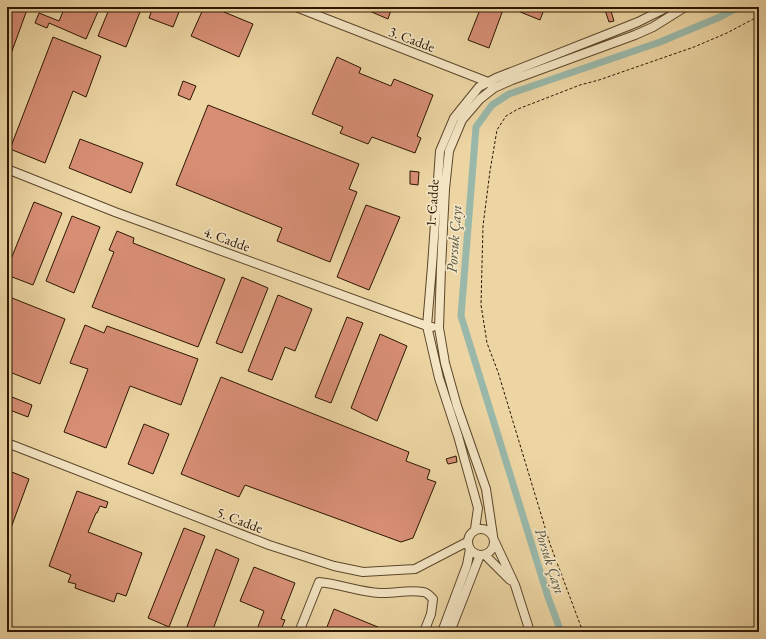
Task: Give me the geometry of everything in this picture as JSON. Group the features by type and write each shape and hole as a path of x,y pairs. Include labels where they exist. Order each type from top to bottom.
{"street":[{"name":"3. Cadde","path":"296,7 491,85"},
{"name":"1. Cadde","path":"530,632 515,585 493,538 486,490 457,406 445,363 439,328 443,221 449,151 462,120 491,85 503,75 632,25 668,7"},
{"name":"1. Cadde","path":"475,529 478,508 458,436 439,378 427,326 440,151 454,118 479,87 491,85 635,35 684,7"},
{"name":"4. Cadde","path":"7,169 122,214 427,326 439,328"},
{"name":"5. Cadde","path":"7,443 269,545 334,566 363,572 415,569 468,546"},
{"path":"442,632 467,565 469,535 475,529 483,528 487,530 493,538 492,549 483,555 450,632"},
{"path":"468,546 476,554 483,555 515,585"},
{"path":"299,632 319,582 381,594 409,590 425,592 433,599 431,614 424,632"}],"path":[{"path":"582,632 550,544 498,372 487,343 481,305 484,226 490,171 497,130 506,116 518,109 580,85 599,80 694,47 727,33 759,16"}],"building":[{"path":"7,7 28,7 8,62 7,62"},
{"path":"65,7 100,7 86,39 49,23 47,28 35,23 39,13 59,21"},
{"path":"110,7 142,7 126,47 98,36"},
{"path":"153,7 181,7 173,27 149,18"},
{"path":"204,7 212,7 253,24 239,57 191,36"},
{"path":"360,7 392,7 388,19"},
{"path":"481,7 504,7 489,48 468,40"},
{"path":"508,7 545,7 540,20"},
{"path":"610,8 614,21 609,22 605,10"},
{"path":"53,37 101,56 86,97 73,91 45,163 10,149"},
{"path":"337,57 361,68 359,73 391,86 394,79 433,95 417,136 421,138 415,153 372,137 368,144 340,133 343,127 312,114"},
{"path":"183,81 196,86 190,100 178,95"},
{"path":"208,105 359,164 349,189 357,192 330,262 277,241 282,228 176,185"},
{"path":"80,139 143,163 131,193 69,168"},
{"path":"410,171 419,172 418,185 410,184"},
{"path":"34,202 62,213 33,285 7,275 7,269"},
{"path":"366,205 400,217 369,290 337,277"},
{"path":"72,216 100,227 74,293 46,281"},
{"path":"117,231 134,238 133,243 225,279 198,347 92,307 114,252 109,250"},
{"path":"242,277 268,288 242,353 216,343"},
{"path":"278,295 312,309 295,351 285,347 272,380 248,371"},
{"path":"7,296 65,319 40,384 7,371"},
{"path":"347,317 363,323 331,403 315,397"},
{"path":"85,325 104,333 107,326 198,359 181,405 130,386 106,448 64,432 88,369 70,363"},
{"path":"380,334 407,346 377,421 351,408"},
{"path":"221,377 409,452 406,461 430,470 427,479 436,482 413,538 401,542 245,485 239,497 181,474"},
{"path":"7,395 32,405 28,417 7,409"},
{"path":"144,424 169,434 153,474 128,464"},
{"path":"456,456 457,462 448,464 446,459"},
{"path":"7,470 29,479 8,536 7,536"},
{"path":"77,491 108,502 106,508 100,506 88,532 142,553 126,596 117,593 114,602 75,588 76,584 68,582 71,575 49,566"},
{"path":"184,528 205,536 169,627 148,618"},
{"path":"216,549 239,559 212,632 185,632"},
{"path":"254,567 295,583 281,619 285,620 280,632 256,632 264,611 240,601"},
{"path":"334,609 390,632 325,632"}],"waterway":[{"name":"Porsuk Çayı","path":"561,632 548,597 461,316 476,127 492,105 509,94 660,42 720,17 739,7"}]}
